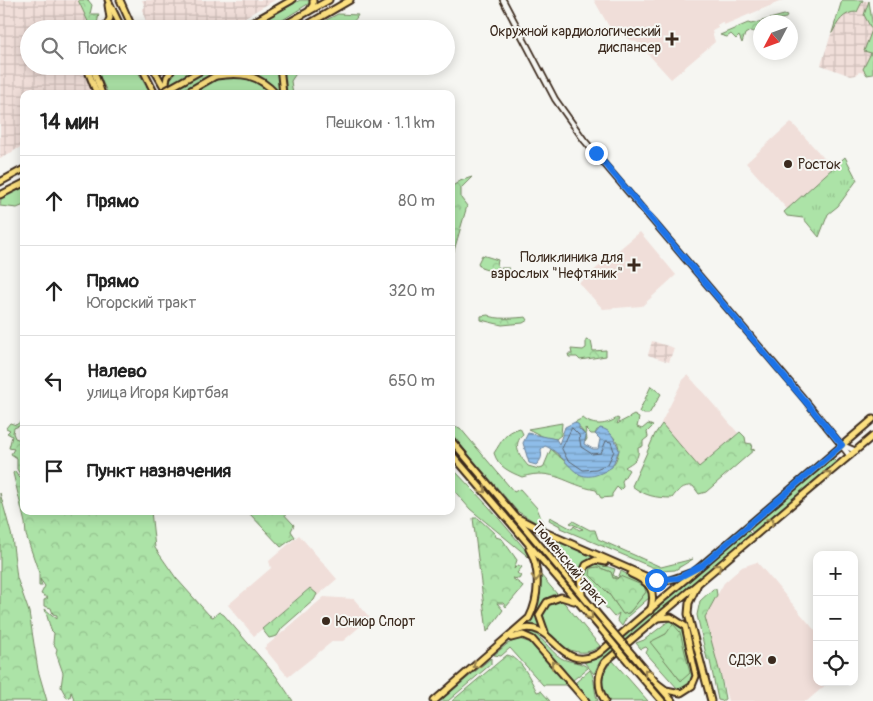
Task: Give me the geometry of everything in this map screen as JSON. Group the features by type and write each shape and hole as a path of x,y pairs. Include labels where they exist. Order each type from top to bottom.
{"main road":[{"path":"107,0 109,20"},
{"path":"107,0 117,20"},
{"path":"120,0 129,20"},
{"path":"257,20 292,0"},
{"path":"308,12 313,5 313,0"},
{"path":"293,20 329,0"},
{"path":"315,20 350,0"},
{"path":"503,0 555,99 584,140 850,456"},
{"path":"90,75 95,90"},
{"path":"95,75 101,90"},
{"path":"146,75 153,90"},
{"path":"158,75 165,90"},
{"path":"166,90 166,77 168,75"},
{"path":"167,90 193,75"},
{"path":"191,90 216,76 222,75"},
{"path":"247,75 262,80 272,90"},
{"path":"281,75 283,90"},
{"path":"0,182 20,171"},
{"path":"0,195 20,185"},
{"path":"517,631 528,627 536,628 574,658 588,658 599,653 873,419"},
{"path":"605,701 599,687 599,674 605,662 873,436"},
{"name":"Тюменский тракт","path":"455,445 672,701"},
{"path":"842,445 856,451"},
{"name":"Тюменский тракт","path":"455,458 662,701"},
{"path":"505,505 528,524 650,578 668,581 701,566"},
{"path":"435,701 530,618 534,610 537,575 533,555 520,534"},
{"path":"584,597 580,584 581,573 591,561 602,561 649,584 654,597 649,611"},
{"path":"700,582 692,596 688,614 711,701"},
{"path":"553,642 539,620 543,606 551,599 558,597 566,597 579,604"},
{"path":"653,620 671,617 685,626 696,670 696,681 685,691 672,692 658,684"},
{"path":"506,640 523,635 532,640 586,701"},
{"path":"652,689 658,701"}],"shaded area":[{"path":"0,0 78,0 87,20 20,20 20,75 85,75 91,90 20,90 20,147 0,159"},
{"path":"142,0 275,0 240,20 146,20 142,9 145,7"},
{"name":"Окружной кардиологический диспансер","path":"594,0 784,0 724,25 722,22 717,25 718,28 712,31 715,42 671,79 638,43 620,35 608,25"},
{"path":"842,0 869,1 873,28 873,74 859,72 851,76 821,65"},
{"name":"Росток","path":"791,122 833,168 787,209 746,163"},
{"name":"Поликлиника для взрослых \"Нефтяник\"","path":"640,232 676,275 642,306 603,309 579,283"},
{"path":"652,341 674,348 669,362 648,355"},
{"path":"688,375 738,433 699,467 661,423 683,380"},
{"path":"299,535 337,579 317,596 309,588 254,636 228,605 271,568 269,561"},
{"path":"757,562 813,628 813,686 824,686 807,701 728,701 705,617 724,583 742,567"},
{"path":"324,597 354,599 370,618 343,641 333,641 288,677 264,648"}],"green space":[{"path":"78,0 88,0 92,5 90,14 99,14 98,20 87,20"},
{"path":"300,0 310,0 311,2 282,20 265,20"},
{"path":"842,0 863,0 857,12 852,12 845,16 832,33"},
{"path":"869,1 873,28 873,74 867,75 863,69 871,53 864,51 872,30 864,15"},
{"path":"338,14 358,15 355,20 326,20"},
{"path":"748,23 753,23 753,32 750,31 745,34 742,43 739,36 736,39 731,34 727,37 720,35"},
{"path":"99,75 140,75 148,90 106,90"},
{"path":"170,75 295,75 291,81 292,90 171,90 168,81"},
{"path":"845,157 857,180 838,206 828,214 819,237 803,218 787,216 784,212"},
{"path":"472,177 461,188 461,198 467,206 455,247 455,184"},
{"path":"20,188 20,207 0,206 1,198"},
{"path":"482,255 498,260 497,265 499,268 509,268 510,271 493,272 481,268 478,263"},
{"path":"488,315 500,318 526,317 528,320 523,323 502,325 481,320 481,316"},
{"path":"586,340 591,341 593,351 606,350 606,356 580,360 577,357 569,357 568,354 572,354 571,349 583,350 586,348"},
{"path":"651,386 661,394 649,414 644,414 639,412"},
{"path":"634,415 639,418 637,427 642,429 648,424 653,426 647,432 648,437 643,441 643,446 638,448 637,458 625,467 629,470 622,481 623,487 620,490 617,487 612,497 601,498 596,490 552,475 533,474 522,477 501,465 494,453 507,435 520,428 523,434 517,446 528,466 539,469 543,468 551,449 580,475 598,473 613,465 619,450 617,442 606,430 597,430 595,434 591,434 585,428 587,439 585,442 586,436 575,422 583,418 591,423 600,424 617,418 619,419 617,424"},
{"path":"20,422 20,426 14,428 13,433 15,438 20,440 20,474 17,469 17,458 11,454 14,449 9,448 12,436 7,433 10,430 6,428 10,423 16,425"},
{"path":"562,423 561,435 556,439 544,437 528,429"},
{"path":"662,424 699,467 740,432 745,437 746,443 752,444 751,450 755,449 706,492 699,494 693,486 686,486 672,498 651,496 632,486 655,434"},
{"path":"457,427 460,428 514,492 520,489 537,508 545,528 517,511 455,438 455,429"},
{"path":"455,452 608,630 606,631 455,455"},
{"path":"833,459 836,462 753,533 750,529"},
{"path":"15,471 20,478 20,502 13,473"},
{"path":"455,471 489,507 531,559 470,509 455,492"},
{"path":"0,493 12,537 17,578 29,612 38,670 47,701 0,701"},
{"path":"23,515 151,515 155,548 176,578 209,615 213,617 219,612 224,615 276,676 293,701 75,701 71,692 70,697 67,698 61,687 63,673 56,653 57,649 53,643 54,633 51,630 45,609 57,619 57,615 53,614 51,608 44,606 44,600 48,598 41,594 45,586 40,579 42,586 39,586 39,573 26,535"},
{"path":"251,515 285,515 294,525 291,531 295,537 281,547"},
{"path":"550,517 572,529 574,526 579,530 583,529 570,523 573,521 590,530 595,530 598,539 661,567 693,559 675,570 661,571 560,528 560,526 549,520"},
{"path":"473,518 478,518 496,537 502,539 517,560 514,569 518,565 522,567 517,573 521,576 519,579 512,578 523,587 506,607 503,603 497,603 503,610 487,632"},
{"path":"748,531 751,534 600,661 594,674 584,662 597,659 605,653"},
{"path":"545,535 593,557 584,562 579,575"},
{"path":"596,563 615,569 613,575 618,578 621,571 648,586 650,597 627,617 622,626 617,620 619,613 614,617 583,581 587,567","holes":["598,567 611,572 613,578 619,578 646,592 629,613 623,614 591,568"]},
{"path":"598,567 611,572 613,578 617,579 620,576 644,586 646,592 629,613 623,614 609,594 590,575 591,568"},
{"path":"540,574 557,594 547,598 540,606 537,615 539,626 528,623 538,605"},
{"path":"310,588 317,594 314,600 282,628 277,636 269,638 262,629"},
{"path":"713,589 716,589 717,595 705,617 721,677 725,699 722,701 718,700 710,661 707,659 697,615 700,601"},
{"path":"561,599 600,646 591,651 572,651 555,640 544,624 542,614 547,604"},
{"path":"670,620 683,629 695,670 689,685 678,689 646,653 648,649 646,647 641,649 636,643 644,640","holes":["666,634 681,681 651,642"]},
{"path":"673,624 680,632 690,673 681,681 650,642 666,634"},
{"path":"527,630 537,635 561,658 582,664 588,668 573,680 535,637 524,631"},
{"path":"519,639 531,643 567,685 543,685 510,648 501,656 494,655 507,644"},
{"path":"507,655 517,660 529,676 537,692 541,691 550,701 452,701"},
{"path":"491,658 491,664 448,701 440,701"},
{"path":"613,661 648,701 609,701 602,685 602,680 605,670"},
{"path":"590,670 598,701 591,701 575,683"}],"water":[{"path":"575,422 586,436 584,444 593,449 598,449 600,439 595,434 600,428 612,436 619,450 612,467 599,474 581,475 554,451 545,446 541,449 541,458 538,463 536,465 529,463 523,443 528,433 556,439 559,444 565,427"}],"place":[{"name":"Окружной кардиологический диспансер","path":"672,39"},
{"name":"Росток","path":"788,164"},
{"name":"Поликлиника для взрослых \"Нефтяник\"","path":"634,265"},
{"name":"Юниор Спорт","path":"326,621"},
{"name":"СДЭК","path":"772,660"}],"route":[{"path":"596,153 842,445 690,574 668,581 656,580"}]}
